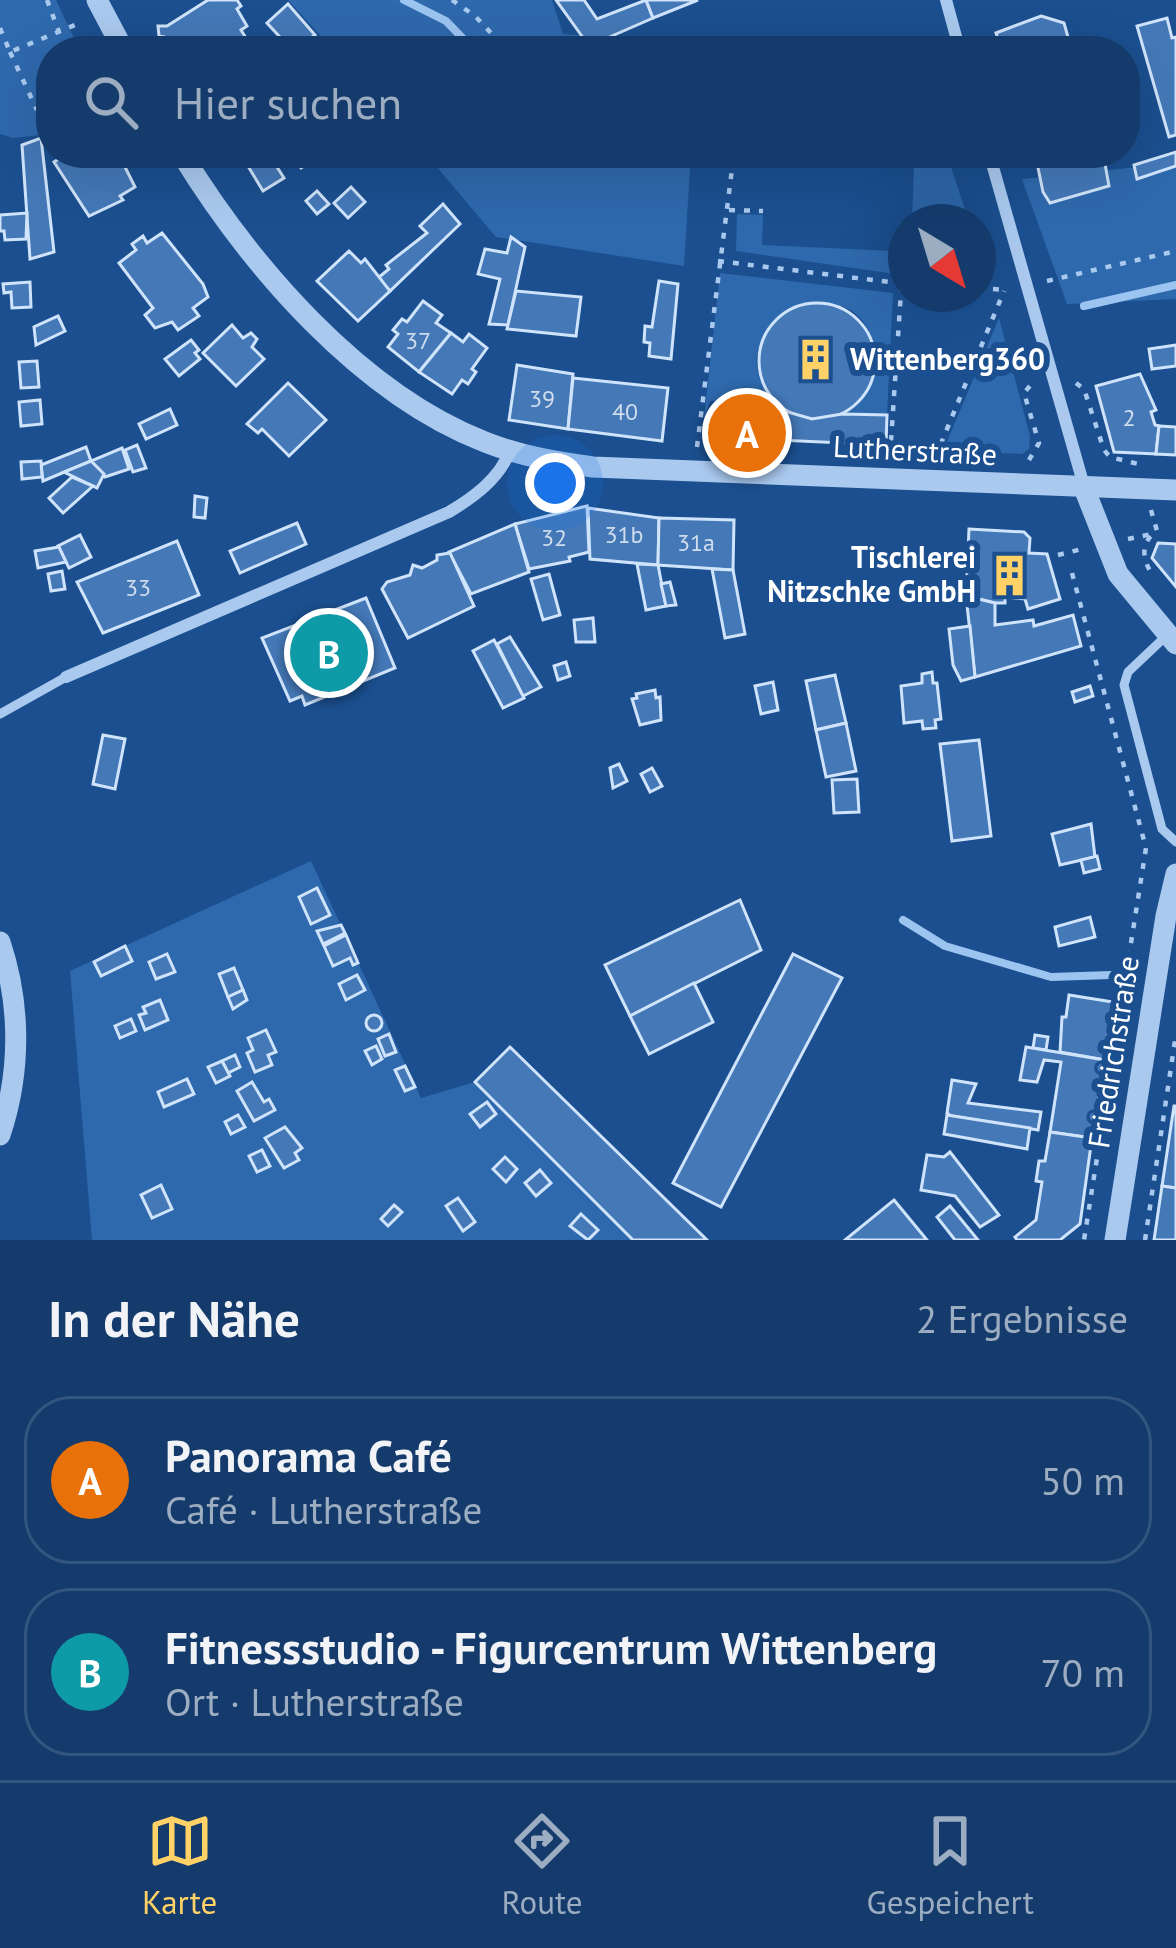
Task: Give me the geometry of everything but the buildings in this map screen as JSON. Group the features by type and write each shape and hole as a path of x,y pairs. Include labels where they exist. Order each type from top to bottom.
{"street":[{"path":"97,0 116,36"},
{"path":"946,0 955,36"},
{"name":"Lutherstraße","path":"192,168 267,273 357,362 440,421 510,451 593,466 1176,490"},
{"path":"993,168 1084,488 1118,574 1172,639"},
{"path":"66,677 449,512 493,479 510,451"},
{"name":"Friedrichstraße","path":"1115,1240 1176,874"},
{"path":"0,942 11,980 16,1049 0,1135"}],"lane":[{"path":"1172,639 1128,672 1124,685 1162,829 1176,842"},
{"path":"0,714 66,677"}],"path":[{"path":"46,0 59,32"},
{"path":"452,0 463,2 494,36"},
{"path":"49,36 76,25"},
{"path":"0,28 36,108"},
{"path":"10,52 36,41"},
{"path":"697,447 733,168"},
{"path":"729,210 764,211"},
{"path":"996,289 1028,290 1056,277 1176,251"},
{"path":"718,261 888,282"},
{"path":"934,458 1004,290"},
{"path":"890,456 901,312"},
{"path":"1026,462 1039,443 1024,393 1049,364"},
{"path":"1072,573 1146,848 1084,1240"},
{"path":"1145,1240 1176,1034"}],"shaded area":[{"path":"0,0 56,0 73,36 36,36 36,136 0,134"},
{"path":"288,0 552,0 563,34 593,36 320,36"},
{"path":"1176,163 1176,299 1067,304 1022,179"},
{"path":"438,168 690,168 684,266 496,237"},
{"path":"914,168 951,168 963,204 913,204"},
{"path":"737,214 763,215 762,245 888,251 888,273 736,251"},
{"path":"720,273 888,292 888,312 892,312 887,415 842,414 868,387 875,351 862,320 840,305 813,304 787,314 767,332 757,356 762,384 788,412 740,410 740,403 710,401 704,418"},
{"path":"999,318 1030,436 1029,449 1022,454 943,451"},
{"path":"311,861 421,1098 475,1082 633,1240 92,1240 70,971"}],"waterway":[{"path":"404,0 446,21 460,36"},
{"path":"1084,306 1176,285"},
{"path":"903,920 945,946 1051,977 1111,975"}],"place":[{"name":"Wittenberg360","path":"816,360"},
{"name":"Panorama Café","path":"747,433"},
{"name":"Tischlerei Nitzschke GmbH","path":"1010,575"},
{"name":"Fitnessstudio - Figurcentrum Wittenberg","path":"329,653"}]}
